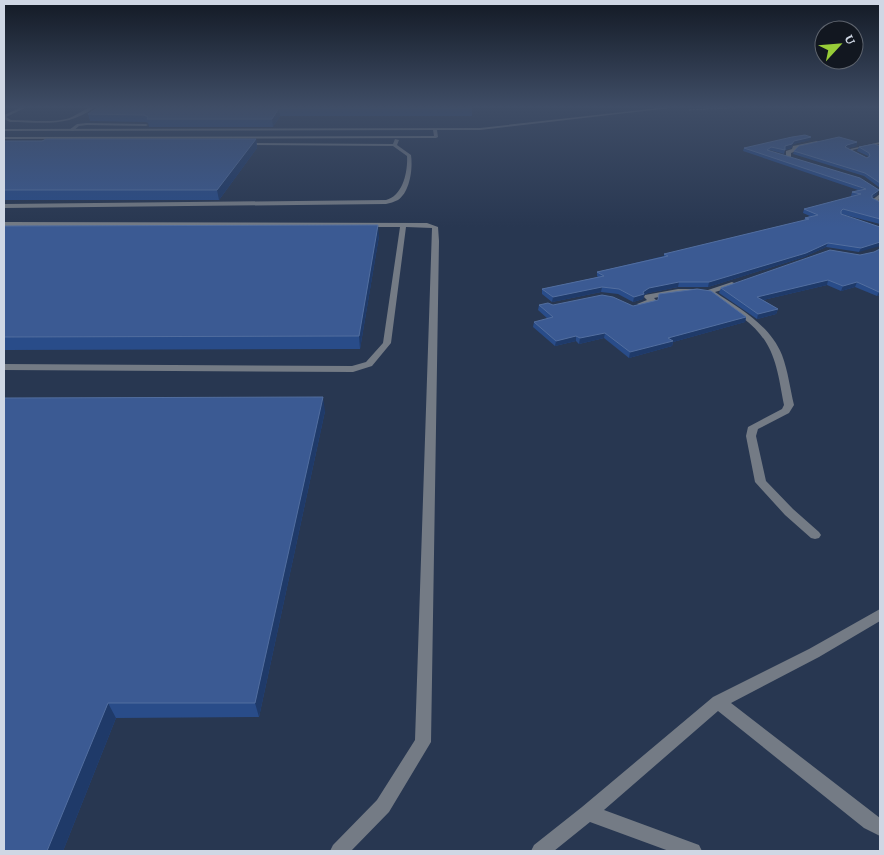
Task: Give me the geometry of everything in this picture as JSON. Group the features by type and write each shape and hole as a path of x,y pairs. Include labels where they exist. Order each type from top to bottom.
{"street":[{"path":"4,206 379,203 399,196 411,164 409,155 397,147"},
{"path":"786,158 789,156 788,152 794,150 795,147"},
{"path":"862,147 848,150 865,159"},
{"path":"778,156 794,160"},
{"path":"880,196 874,201 880,203"},
{"path":"4,224 435,227 423,742 383,806 339,851"},
{"path":"4,367 352,369 369,364 387,343 403,226"},
{"path":"632,307 653,301 648,296 678,291 709,291 740,281"},
{"path":"709,291 754,323 766,335 776,350 790,405 786,411 753,427 751,436 761,482 789,512 815,535"},
{"path":"540,851 588,813 718,702 814,653 880,614"},
{"path":"718,702 870,822 880,826"},
{"path":"588,813 693,851"}],"shaded area":[{"path":"4,147 880,147 880,851 4,851"}],"building":[{"path":"4,147 250,147 217,190 4,190"},
{"path":"749,147 785,147 785,150 771,147 767,150 860,178 879,190 872,195 872,198 880,202 880,219 843,209 841,214 880,227 880,242 861,248 828,243 806,253 709,282 679,282 649,288 643,292 644,294 634,297 619,289 602,287 553,297 542,289 604,276 597,272 668,256 664,254 809,219 805,218 818,215 804,209 861,194 852,192 866,189 744,148"},
{"path":"798,147 845,147 867,158 870,156 869,153 859,147 880,147 880,183 865,173 794,151"},
{"path":"378,225 359,336 4,337 4,226"},
{"path":"880,249 879,292 857,282 843,286 828,280 757,297 778,309 758,314 721,288 830,250 860,255"},
{"path":"697,289 711,291 746,317 668,338 673,341 630,352 605,333 580,338 576,336 556,341 534,322 553,317 539,305 548,303 553,305 602,295 613,297 633,306 658,300 659,294"},
{"path":"323,397 255,703 108,703 47,851 4,851 4,398"}]}
